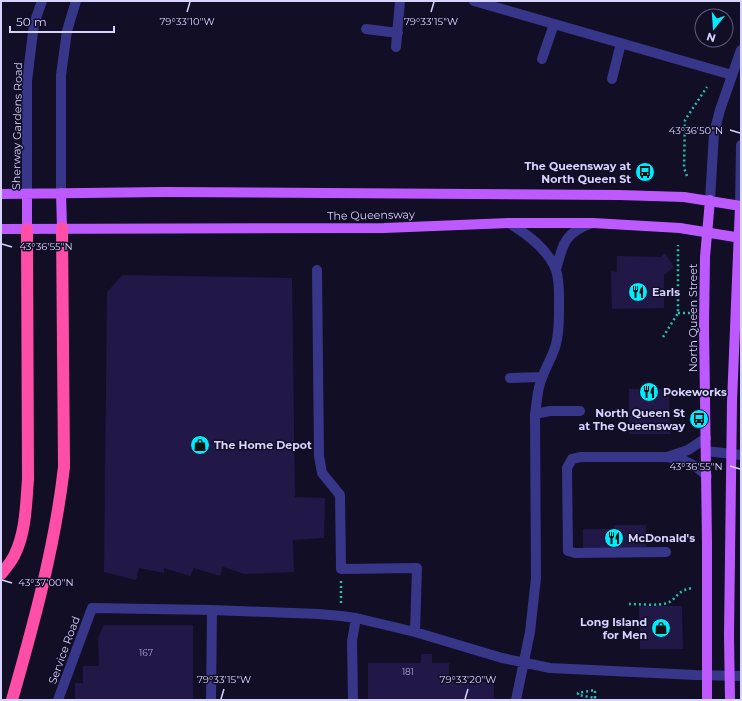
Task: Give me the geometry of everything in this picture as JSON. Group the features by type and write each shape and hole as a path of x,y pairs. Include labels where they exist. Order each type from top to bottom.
{"highway":[{"path":"12,700 38,603 60,505 64,467 62,228"},
{"path":"1,574 14,555 19,544 23,528 28,479 27,229"}],"main road":[{"name":"The Queensway","path":"1,194 391,192 611,195 684,197 741,206"},
{"path":"61,193 62,228"},
{"name":"Sherway Gardens Road","path":"27,194 27,229"},
{"name":"North Queen Street","path":"708,700 707,476 704,326 705,258 710,200"},
{"path":"730,700 729,635 736,454 734,346 741,206"},
{"name":"The Queensway","path":"1,228 384,228 509,223 593,223 680,228 740,238"}],"street":[{"name":"Sherway Gardens Road","path":"27,194 27,80 34,24 42,1"},
{"path":"61,193 61,75 67,31 76,1"},
{"path":"396,47 400,1"},
{"path":"477,2 732,75"},
{"path":"542,59 554,24"},
{"path":"366,29 398,32"},
{"path":"612,79 621,44"},
{"path":"710,200 714,133 720,110 741,50"},
{"path":"741,144 741,206"},
{"path":"509,223 535,242 549,258 556,270"},
{"path":"516,700 530,632 536,578 536,414 538,390 557,343 559,298 556,270 565,241 572,233 593,223"},
{"path":"317,270 319,456 322,473 340,496 341,569 417,568 415,632"},
{"path":"510,378 542,377"},
{"path":"536,414 550,411 580,411"},
{"path":"667,457 688,450 706,438"},
{"path":"706,451 736,454"},
{"path":"666,552 576,553 568,551 567,468 572,459 581,457 667,457 683,460 695,466 707,476"},
{"name":"Service Road","path":"58,700 92,608 212,610"},
{"path":"211,700 212,610 356,618 415,632 502,658 550,668 741,676"},
{"path":"353,700 352,642 356,618"}],"path":[{"path":"687,176 684,168 685,120 707,87"},
{"path":"664,337 678,313 678,245"},
{"path":"678,313 690,313"},
{"path":"341,569 341,616"},
{"path":"629,604 665,604 681,591 693,588"},
{"path":"595,690 595,699 578,695 578,693 595,690"}],"building":[{"name":"Earls","path":"665,253 674,267 664,275 664,308 612,309 611,271 617,272 617,256 661,257"},
{"name":"The Home Depot","path":"123,275 292,278 295,497 325,498 324,538 293,540 294,572 245,574 223,567 220,576 194,568 190,576 164,568 164,573 139,568 136,580 104,572 107,292"},
{"path":"629,389 669,389 670,434 629,434"},
{"name":"McDonald's","path":"614,525 646,525 646,549 583,549 583,529 614,529"},
{"name":"Long Island for Men","path":"639,606 682,606 683,649 640,649"},
{"path":"104,625 193,625 193,700 75,700 75,683 83,683 83,666 99,666 98,638"},
{"path":"421,654 432,654 432,663 449,663 449,679 494,682 494,700 368,700 368,663 421,663"}],"place":[{"name":"The Queensway at North Queen St","path":"645,172"},
{"name":"Earls","path":"638,292"},
{"name":"Pokeworks","path":"649,392"},
{"name":"North Queen St at The Queensway","path":"699,419"},
{"name":"The Home Depot","path":"200,445"},
{"name":"McDonald's","path":"614,538"},
{"name":"Long Island for Men","path":"661,628"}]}
